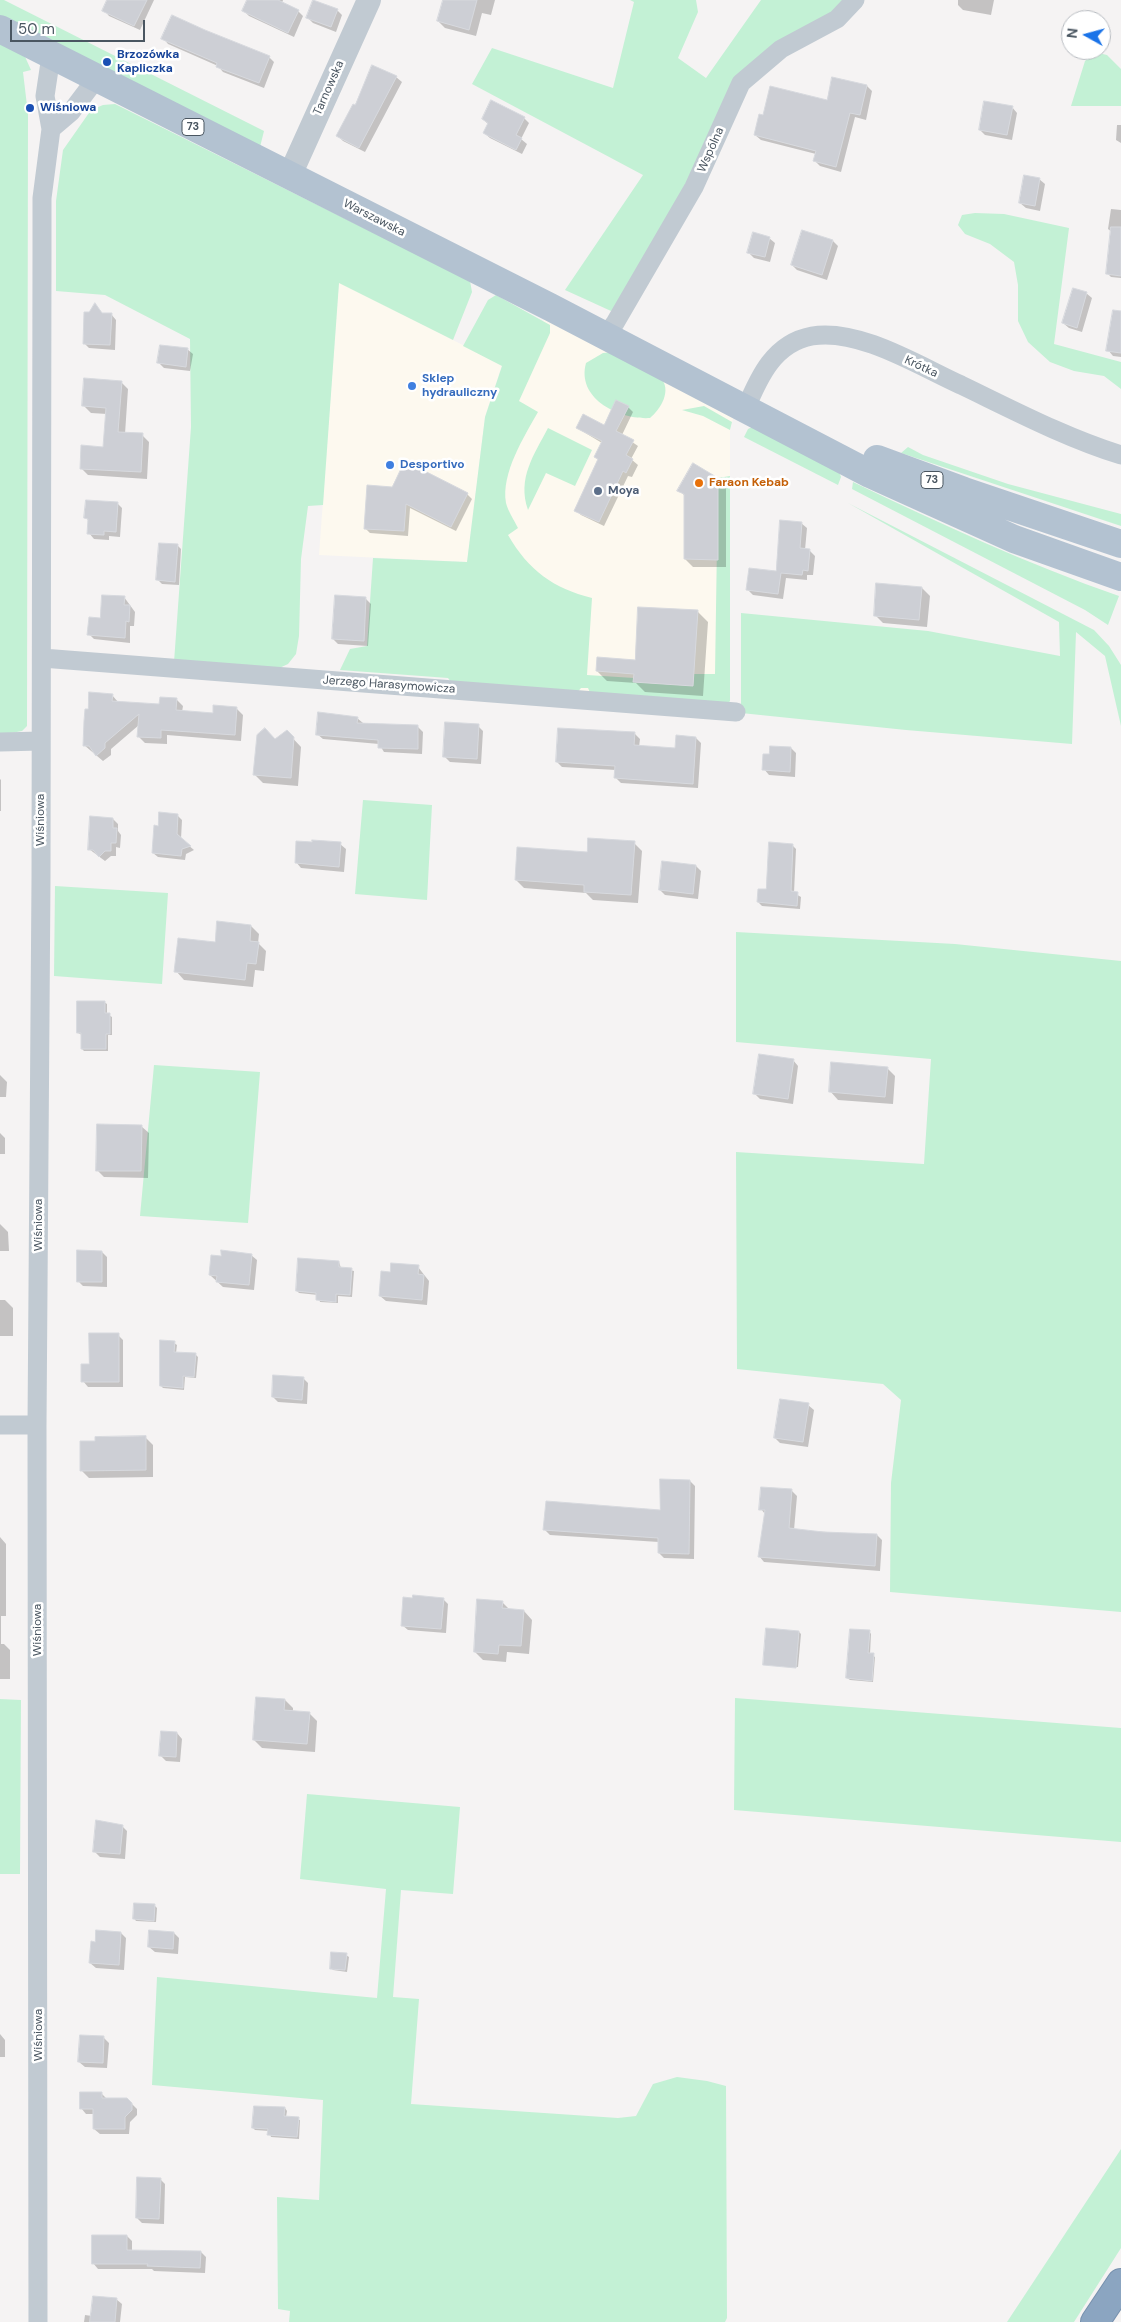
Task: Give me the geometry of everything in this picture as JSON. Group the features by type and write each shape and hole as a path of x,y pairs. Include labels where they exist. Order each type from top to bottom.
{"highway":[{"path":"1096,2322 1121,2283"}],"main road":[{"name":"Warszawska","path":"0,29 746,408"},
{"name":"73","path":"746,408 796,425 914,474 1121,544"},
{"name":"73","path":"746,408 808,444 931,503 1014,539 1121,577"}],"street":[{"name":"Tarnowska","path":"290,175 369,0"},
{"name":"Wspólna","path":"604,336 615,323 694,187 741,83 781,49 837,19 855,0"},
{"name":"Wiśniowa","path":"38,2322 37,1425 42,658 42,198 51,129 45,96 51,56"},
{"path":"51,129 71,112 96,79"},
{"name":"Krótka","path":"746,408 768,364 788,345 811,336 839,335 880,348 1019,413 1121,455"},
{"name":"Jerzego Harasymowicza","path":"42,658 736,712"},
{"path":"0,742 41,741"},
{"path":"0,1425 37,1425"}],"shaded area":[{"path":"339,282 502,365 485,417 467,562 319,555"},
{"path":"546,315 734,415 730,430 730,701 471,689 510,394"}],"green space":[{"path":"0,0 4,0 264,131 260,147 0,17"},
{"path":"630,0 696,0 698,12 678,58 706,78 761,0 848,0 831,16 743,71 696,169 618,306 611,311 565,290 643,175 472,84 492,48 613,88 634,2"},
{"path":"0,40 22,50 31,70 23,72 28,114 27,726 22,731 0,735"},
{"path":"1111,59 1121,69 1121,106 1071,106 1085,61"},
{"path":"115,104 470,281 472,292 453,340 339,283 323,505 308,506 301,559 299,636 296,654 288,664 275,670 174,662 191,427 190,339 105,295 56,291 56,201 63,150 91,110 103,105"},
{"path":"975,213 1004,214 1069,228 1054,344 1121,362 1121,389 1104,376 1074,371 1050,362 1028,342 1018,321 1018,285 1014,262 990,244 965,234 958,225 962,215"},
{"path":"496,295 550,325 550,333 519,401 538,412 515,456 507,480 506,503 518,528 508,535 524,559 543,576 565,589 592,598 587,675 634,678 634,682 693,686 694,674 715,674 718,478 730,476 730,701 725,707 592,697 588,688 581,688 575,695 455,687 448,678 340,670 350,649 367,646 373,558 467,562 485,417 502,366 463,346 488,300"},
{"path":"615,352 652,371 664,382 664,399 658,410 650,418 638,418 614,411 594,397 588,387 585,376 586,363 603,353"},
{"path":"704,406 732,422 730,430 703,416 682,410"},
{"path":"754,426 837,466 841,477 838,485 744,437 748,429"},
{"path":"548,428 592,450 575,486 546,473 528,510 525,498 526,477 533,457"},
{"path":"908,447 923,455 1008,484 1121,514 1121,526 901,453"},
{"path":"853,482 1018,557 1119,596 1108,625 1085,610 852,489"},
{"path":"848,503 1094,630 1109,646 1121,665 1121,726 1105,656 1076,632 1072,744 906,730 741,713 741,613 928,631 1060,656 1059,622"},
{"path":"363,800 432,805 427,900 355,894"},
{"path":"55,886 168,893 162,984 54,976"},
{"path":"736,932 955,944 1121,961 1121,1612 890,1592 891,1483 901,1400 883,1384 737,1369 736,1152 924,1164 931,1059 736,1042"},
{"path":"154,1065 260,1072 248,1223 140,1216"},
{"path":"735,1698 1121,1728 1121,1842 734,1810"},
{"path":"0,1699 21,1700 20,1874 0,1874"},
{"path":"307,1794 460,1807 453,1894 401,1890 393,1997 419,1999 411,2104 618,2118 636,2116 653,2084 677,2077 726,2086 727,2318 725,2322 289,2322 290,2311 278,2309 277,2197 319,2200 323,2100 152,2085 157,1977 377,1998 386,1889 300,1879"},
{"path":"1121,2149 1121,2248 1074,2322 1007,2322"}],"building":[{"path":"107,0 147,0 134,26 102,11"},
{"path":"247,0 278,0 299,10 288,33 242,11"},
{"path":"313,0 338,9 331,27 306,18"},
{"path":"443,0 477,0 469,30 437,21"},
{"path":"172,15 270,56 259,83 216,67 217,63 161,39"},
{"path":"372,65 397,76 359,148 336,136 353,104 355,105"},
{"path":"832,77 867,85 860,115 850,113 836,167 813,161 816,151 754,135 759,114 763,115 770,86 827,100"},
{"path":"491,100 525,117 516,135 522,138 516,150 483,133 488,123 482,119"},
{"path":"984,101 1013,106 1007,135 979,130"},
{"path":"1024,175 1040,178 1035,206 1019,203"},
{"path":"1111,227 1121,227 1121,276 1106,274"},
{"path":"802,230 833,240 822,275 791,265"},
{"path":"753,232 770,237 765,257 747,253"},
{"path":"1073,288 1087,292 1077,328 1062,323"},
{"path":"95,303 102,313 112,313 110,345 83,344 84,312 89,312"},
{"path":"1113,310 1121,311 1121,353 1106,351"},
{"path":"160,345 188,348 186,367 157,363"},
{"path":"84,378 122,381 118,432 143,433 141,472 80,469 81,445 103,447 106,408 82,406"},
{"path":"616,400 629,406 616,431 634,440 626,455 633,459 626,473 623,471 599,522 574,511 598,459 594,457 602,441 576,428 583,414 604,425"},
{"path":"405,461 468,493 451,527 406,504 404,531 364,529 367,485 392,487"},
{"path":"693,463 718,478 718,560 684,559 684,494 677,491"},
{"path":"86,500 118,502 116,532 104,531 104,535 87,534 88,519 84,518"},
{"path":"780,520 802,522 800,548 810,549 808,571 803,570 802,575 781,573 778,594 746,590 749,568 776,571"},
{"path":"159,543 178,544 175,582 156,580"},
{"path":"876,583 922,587 919,620 874,616"},
{"path":"102,595 125,596 124,605 130,605 129,622 126,621 125,638 87,635 89,617 100,618"},
{"path":"335,595 366,597 364,641 332,639"},
{"path":"638,607 698,610 693,686 633,682 634,674 596,671 597,657 635,660"},
{"path":"89,692 113,694 112,701 159,704 160,697 177,698 176,710 213,713 213,705 237,707 235,735 161,730 161,738 137,737 139,714 105,743 105,748 96,756 89,746 83,746 85,709 88,709"},
{"path":"318,712 358,717 357,723 418,725 418,749 378,748 378,740 316,735"},
{"path":"445,722 479,724 477,759 443,757"},
{"path":"265,728 275,739 287,730 294,737 291,778 253,775 257,735"},
{"path":"558,728 635,732 634,745 675,748 676,735 696,737 693,784 614,778 615,766 556,762"},
{"path":"770,746 791,747 790,772 762,770 763,754 769,754"},
{"path":"159,812 178,814 177,834 191,846 182,849 181,856 152,853 154,825 158,826"},
{"path":"90,816 113,818 113,828 117,828 116,843 111,843 111,851 105,851 99,857 93,850 88,850"},
{"path":"588,838 635,841 631,895 584,892 584,885 515,880 517,847 587,852"},
{"path":"312,840 341,842 339,867 295,863 296,841 312,842"},
{"path":"769,842 793,844 791,891 798,892 797,906 757,902 758,889 766,889"},
{"path":"662,861 696,865 693,894 659,890"},
{"path":"217,921 251,925 250,941 259,942 256,964 247,963 245,980 174,972 178,938 215,942"},
{"path":"77,1001 105,1001 105,1013 110,1013 110,1034 106,1034 106,1049 81,1049 81,1033 77,1033"},
{"path":"759,1054 794,1059 788,1099 753,1094"},
{"path":"831,1062 888,1067 885,1097 829,1092"},
{"path":"97,1124 142,1125 141,1171 96,1171"},
{"path":"77,1250 102,1251 102,1282 77,1282"},
{"path":"221,1250 252,1254 249,1285 216,1282 217,1276 209,1275 211,1255 221,1256"},
{"path":"298,1258 339,1261 339,1267 352,1268 350,1295 336,1294 336,1302 316,1300 316,1293 296,1291"},
{"path":"391,1263 419,1265 418,1274 424,1275 422,1300 379,1296 381,1271 390,1272"},
{"path":"89,1333 119,1333 119,1382 81,1382 81,1364 89,1364"},
{"path":"160,1340 175,1341 174,1352 196,1353 194,1377 183,1376 183,1388 160,1386"},
{"path":"273,1375 304,1377 302,1400 272,1397"},
{"path":"780,1399 809,1403 803,1442 774,1438"},
{"path":"146,1436 146,1470 80,1471 80,1441 95,1441 95,1437"},
{"path":"660,1479 690,1480 689,1554 658,1553 658,1538 543,1530 546,1501 660,1510"},
{"path":"761,1487 792,1489 789,1528 823,1532 877,1534 875,1566 758,1557 765,1510 759,1510"},
{"path":"413,1595 444,1598 441,1629 401,1626 403,1597 412,1598"},
{"path":"477,1599 503,1601 502,1608 524,1610 521,1646 499,1645 498,1654 474,1652"},
{"path":"766,1628 799,1631 796,1668 763,1665"},
{"path":"850,1629 870,1630 868,1653 874,1653 872,1681 846,1678"},
{"path":"256,1697 285,1699 284,1710 310,1712 307,1744 253,1740"},
{"path":"161,1731 177,1732 176,1757 159,1756"},
{"path":"96,1820 123,1825 120,1854 93,1852"},
{"path":"134,1903 155,1904 154,1921 133,1919"},
{"path":"96,1930 121,1932 119,1965 89,1963 91,1941 95,1942"},
{"path":"149,1930 174,1932 173,1949 148,1947"},
{"path":"331,1952 347,1953 345,1970 330,1969"},
{"path":"80,2035 104,2036 103,2063 78,2062"},
{"path":"80,2092 102,2092 102,2098 127,2098 132,2103 132,2110 125,2117 125,2129 93,2129 93,2109 80,2109"},
{"path":"254,2106 285,2107 284,2116 299,2117 297,2137 267,2135 268,2129 252,2128"},
{"path":"137,2177 161,2178 159,2219 136,2218"},
{"path":"92,2235 127,2235 127,2250 201,2251 200,2268 147,2266 148,2264 92,2264"},
{"path":"93,2296 117,2298 115,2322 90,2322"}],"place":[{"name":"Brzozówka Kapliczka","path":"107,62"},
{"name":"Wiśniowa","path":"30,108"},
{"name":"Sklep hydrauliczny","path":"412,386"},
{"name":"Desportivo","path":"390,465"},
{"name":"Faraon Kebab","path":"699,483"},
{"name":"Moya","path":"598,491"}]}
